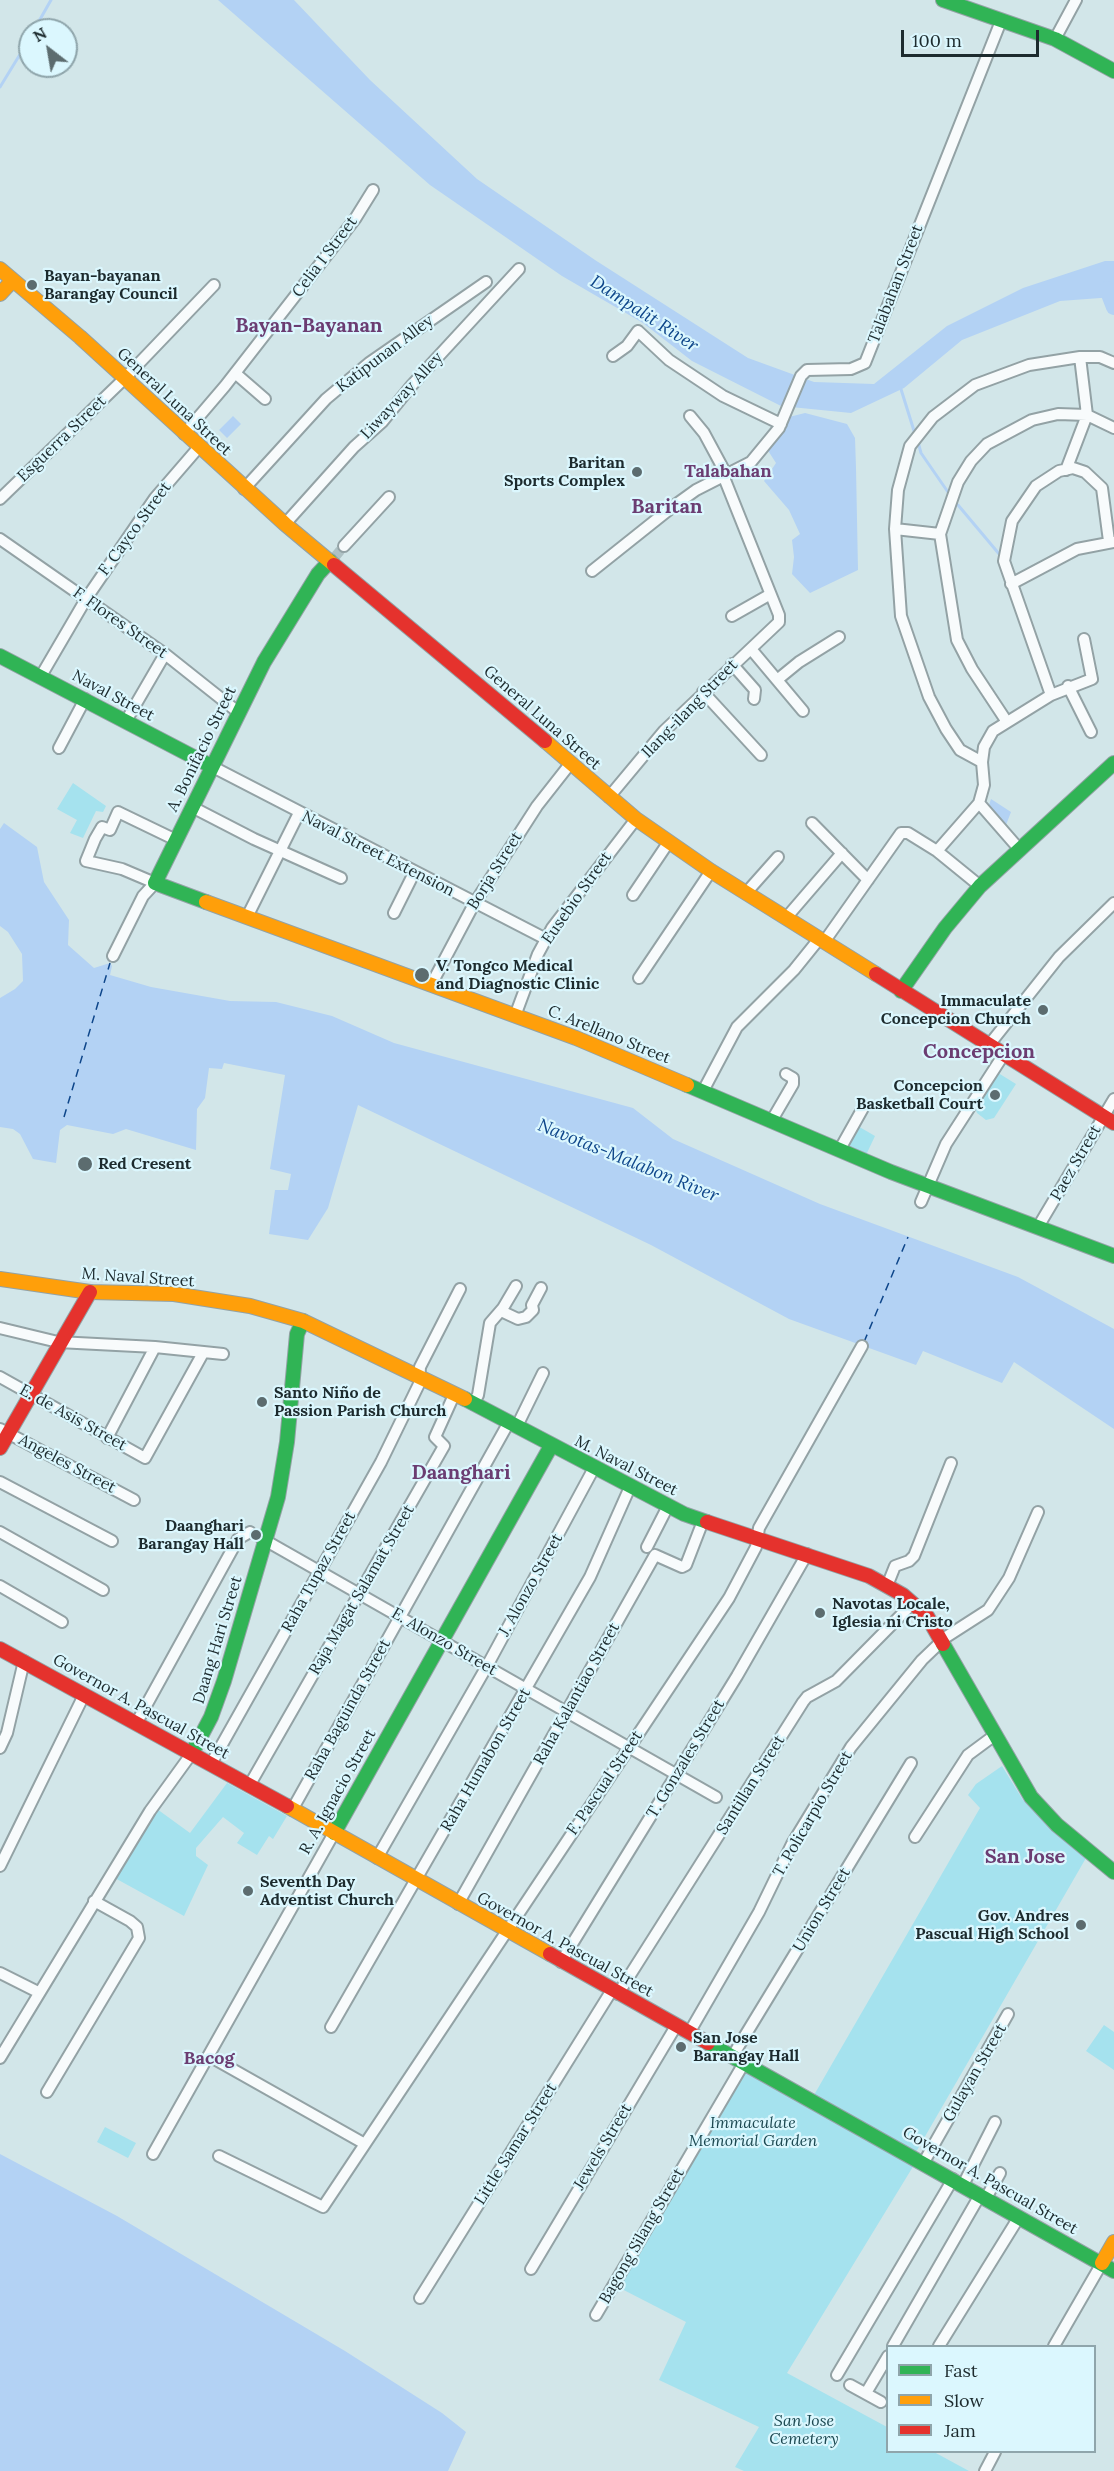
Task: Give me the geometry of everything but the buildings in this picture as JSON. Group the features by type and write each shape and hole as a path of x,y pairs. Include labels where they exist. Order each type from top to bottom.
{"main road":[{"path":"943,0 1055,39 1114,70"},
{"name":"General Luna Street","path":"0,269 285,525 332,560 636,819 711,872 1108,1119"},
{"path":"0,294 13,280"},
{"name":"A. Bonifacio Street","path":"155,883 264,662 318,574 332,560"},
{"name":"Naval Street","path":"0,656 211,766"},
{"path":"902,991 945,928 980,886 1114,763"},
{"name":"C. Arellano Street","path":"155,883 515,1016 703,1090 927,1185 1114,1256"},
{"name":"M. Naval Street","path":"0,1279 90,1292 174,1294 250,1306 303,1321 420,1376 668,1506 703,1521 869,1576 913,1603 927,1616 1031,1797 1057,1825 1114,1872"},
{"path":"0,1448 4,1431 31,1393 58,1342 90,1292"},
{"name":"Daang Hari Street","path":"192,1753 211,1717 224,1681 278,1497 297,1334 303,1321"},
{"name":"R. A. Ignacio Street","path":"334,1833 551,1446"},
{"name":"Governor A. Pascual Street","path":"0,1649 192,1753 1108,2267"},
{"path":"1108,2267 1114,2242"}],"street":[{"path":"1055,39 1076,0"},
{"name":"Talabahan Street","path":"592,571 671,508 751,462 781,424 800,379 807,370 851,369 865,363 1001,21"},
{"name":"Celia I Street","path":"184,434 235,373 355,219 373,190"},
{"name":"Liwayway Alley","path":"285,525 354,447 382,422 519,269"},
{"name":"Katipunan Alley","path":"244,489 326,399 389,348 486,282"},
{"name":"Esguerra Street","path":"0,499 124,379 214,285"},
{"path":"614,356 627,346 638,331 669,360 716,392 781,424"},
{"path":"982,762 960,750 946,729 916,662 901,616 895,529 898,490 910,446 933,417 975,385 1029,365 1080,357 1100,357 1114,363"},
{"path":"1066,470 1087,415 1080,357"},
{"path":"235,373 265,399"},
{"path":"1006,722 972,669 957,640 940,534 958,482 971,461 987,444 1032,420 1058,414 1087,415 1114,428"},
{"path":"690,416 704,433 725,476 769,595 732,616"},
{"name":"F. Cayco Street","path":"41,676 86,599 155,498 199,447"},
{"path":"1011,584 1077,549 1112,542 1102,488 1085,472 1073,468 1036,486 1012,520 1004,561 1011,584 1050,693"},
{"path":"344,546 389,497"},
{"path":"895,529 940,534"},
{"name":"F. Flores Street","path":"0,539 165,654 238,712"},
{"name":"Ilang-ilang Street","path":"609,797 664,732 703,692 776,626 779,615 769,595"},
{"path":"777,680 799,662 839,637"},
{"path":"938,851 980,803 984,785 982,762 986,741 993,731 1050,693 1092,678 1084,639"},
{"path":"751,648 803,711"},
{"path":"126,721 165,654"},
{"path":"732,664 755,690 754,699"},
{"path":"1068,686 1091,732"},
{"path":"703,692 761,755"},
{"path":"59,748 85,699"},
{"name":"Borja Street","path":"431,985 474,904 530,816 570,764"},
{"name":"Naval Street Extension","path":"211,766 474,904 546,939"},
{"path":"980,803 1020,850"},
{"path":"192,807 341,878"},
{"name":"C. Arellano Street","path":"155,883 122,869 86,861 102,827 110,830 118,812 176,840"},
{"path":"247,917 299,813"},
{"name":"Eusebio Street","path":"515,1016 546,939 581,887 636,819"},
{"path":"812,823 868,880"},
{"path":"703,1090 737,1027 822,941 901,833 908,833 938,851 980,886"},
{"path":"633,895 668,843"},
{"path":"786,918 842,853"},
{"path":"746,893 778,857"},
{"path":"639,978 711,872"},
{"path":"394,913 414,873"},
{"name":"A. Bonifacio Street","path":"114,956 143,896 155,883"},
{"path":"989,1045 1059,957 1114,903"},
{"path":"921,1202 946,1144 1004,1054"},
{"path":"772,1120 794,1084 793,1078 786,1074"},
{"name":"Paez Street","path":"1038,1227 1108,1119 1114,1099"},
{"path":"840,1149 863,1108"},
{"path":"473,1404 478,1395 490,1323 501,1311 516,1286"},
{"path":"501,1311 518,1319 526,1317 533,1310 532,1305 541,1288"},
{"name":"Raha Tupaz Street","path":"211,1764 381,1462 420,1376 420,1367 460,1289"},
{"path":"0,1328 58,1342 155,1347 223,1354"},
{"name":"F. Pascual Street","path":"219,2156 323,2207 729,1598 756,1547 759,1528 862,1346"},
{"path":"107,1438 155,1347"},
{"name":"E. de Asis Street","path":"0,1377 146,1458 203,1353"},
{"name":"Raha Baguinda Street","path":"292,1810 400,1617 543,1373"},
{"name":"Raja Magat Salamat Street","path":"249,1786 444,1446 435,1437 454,1395"},
{"name":"Angeles Street","path":"4,1431 134,1500"},
{"path":"887,1586 895,1566 909,1561 914,1556 951,1463"},
{"name":"J. Alonzo Street","path":"377,1858 487,1666 594,1468"},
{"path":"0,1482 112,1541"},
{"name":"Raha Humabon Street","path":"331,2027 418,1881 590,1577 630,1487"},
{"path":"647,1547 668,1506"},
{"name":"T. Policarpio Street","path":"689,2033 759,1912 792,1844 851,1747 922,1660 943,1643 946,1637 980,1618 995,1602 1009,1578 1038,1512"},
{"name":"Raha Kalantiao Street","path":"458,1904 655,1555 682,1567 686,1565 703,1521"},
{"path":"0,1532 103,1590"},
{"path":"136,1722 238,1539 250,1532"},
{"name":"E. Alonzo Street","path":"264,1539 716,1797"},
{"name":"T. Gonzales Street","path":"561,1962 677,1775 807,1554"},
{"path":"0,1586 62,1622"},
{"name":"Santillan Street","path":"615,1992 803,1702 807,1697 836,1681 913,1603"},
{"path":"0,1748 24,1661"},
{"path":"0,1866 84,1695"},
{"path":"915,1837 968,1755 995,1735"},
{"name":"Daang Hari Street","path":"0,2058 150,1811 192,1753"},
{"name":"Union Street","path":"738,2060 911,1763"},
{"name":"R. A. Ignacio Street","path":"153,2154 334,1833"},
{"path":"47,2092 140,1938 137,1927 130,1921 94,1901"},
{"path":"0,1973 38,1992"},
{"name":"Little Samar Street","path":"420,2298 615,1992"},
{"name":"Gulayan Street","path":"924,2162 1008,2014"},
{"name":"Jewels Street","path":"531,2270 676,2026"},
{"path":"209,2056 365,2144"},
{"name":"Bagong Silang Street","path":"596,2315 738,2060"},
{"path":"837,2375 995,2122"},
{"path":"894,2345 983,2197 1000,2173"},
{"path":"940,2345 1019,2217"},
{"path":"1055,2345 1108,2267"},
{"path":"866,2393 886,2359"},
{"path":"850,2385 881,2402"},
{"path":"985,2471 994,2453"}],"green space":[{"path":"73,783 106,806 103,812 96,811 83,838 70,833 77,820 57,809"},
{"name":"Concepcion Basketball Court","path":"995,1071 1016,1084 994,1118 986,1120 977,1113 975,1107"},
{"path":"856,1125 875,1136 866,1155 846,1146"},
{"path":"1002,1766 1023,1800 1086,1858 916,2152 814,2095 980,1808 968,1795 976,1784"},
{"path":"227,1783 287,1816 273,1839 269,1836 257,1855 237,1843 244,1833 223,1817 196,1848 196,1856 208,1865 184,1916 113,1877 157,1809 190,1833"},
{"path":"1104,2025 1114,2032 1114,2070 1086,2051"},
{"path":"744,2067 914,2165 787,2373 886,2426 886,2453 936,2453 969,2471 744,2471 735,2467 759,2427 659,2380 686,2322 614,2285"},
{"path":"105,2127 136,2143 128,2158 97,2142"}],"water":[{"name":"Dampalit River","path":"218,0 294,0 370,80 477,179 595,260 748,358 814,382 874,384 947,326 1023,288 1105,261 1114,261 1114,297 1060,301 962,340 904,388 851,413 781,406 692,361 643,323 562,276 430,185"},
{"path":"805,413 847,424 855,438 856,468 858,570 810,593 792,574 794,557 792,540 800,534 789,510 764,481 776,463 767,449 789,417"},
{"path":"233,416 241,424 227,438 219,430"},
{"path":"991,799 1011,812 1006,825 989,805"},
{"name":"Navotas-Malabon River","path":"4,823 37,847 44,882 69,920 68,945 94,968 110,963 112,966 110,975 151,987 230,1001 276,1002 332,1016 394,1043 633,1108 673,1139 820,1204 1018,1277 1114,1329 1114,1429 1014,1362 1002,1383 923,1351 916,1365 789,1319 651,1245 358,1105 328,1208 308,1240 269,1234 275,1190 288,1190 291,1174 270,1169 285,1075 224,1063 222,1069 209,1068 205,1098 197,1109 196,1150 126,1129 113,1134 67,1125 60,1130 56,1163 33,1159 20,1134 13,1129 0,1127 0,998 23,981 22,954 8,932 0,926 0,829"},
{"path":"0,2154 117,2216 345,2351 442,2413 466,2432 448,2471 0,2471"}],"waterway":[{"path":"41,18 51,0"},
{"path":"0,87 18,58"},
{"path":"1107,289 1114,307"},
{"path":"900,386 915,434"},
{"path":"918,442 921,453 950,495"},
{"path":"958,505 1000,555"}],"ferry route":[{"path":"64,1117 110,963"},
{"path":"864,1342 908,1237"}],"tunnel":[{"path":"334,558 344,546"}],"traffic: fast":[{"path":"943,0 1055,39 1114,71"},
{"path":"206,902 155,883 264,662 318,574 330,561"},
{"path":"0,656 211,766"},
{"path":"901,991 945,928 980,886 1114,763"},
{"path":"687,1085 891,1172 1114,1256"},
{"path":"192,1753 211,1717 224,1681 278,1497 287,1442 297,1334 303,1321"},
{"path":"465,1399 684,1514 707,1522"},
{"path":"334,1833 551,1446"},
{"path":"943,1644 1031,1797 1057,1825 1114,1872"},
{"path":"708,2043 1114,2271"}],"traffic: slow":[{"path":"0,269 80,337 285,524 334,565"},
{"path":"0,294 13,280"},
{"path":"545,741 636,819 711,871 876,974"},
{"path":"206,902 576,1038 687,1085"},
{"path":"0,1279 90,1292 174,1294 250,1306 303,1321 465,1399"},
{"path":"287,1806 550,1954"},
{"path":"1102,2263 1114,2242"}],"traffic: jam":[{"path":"334,565 545,741"},
{"path":"876,974 1114,1123"},
{"path":"0,1448 90,1292"},
{"path":"707,1522 869,1576 903,1595 927,1616 943,1644"},
{"path":"0,1649 287,1806"},
{"path":"550,1954 708,2043"}],"place":[{"name":"Bayan-bayanan Barangay Council","path":"32,285"},
{"name":"Baritan Sports Complex","path":"637,472"},
{"name":"V. Tongco Medical and Diagnostic Clinic","path":"422,975"},
{"name":"Immaculate Concepcion Church","path":"1043,1010"},
{"name":"Concepcion Basketball Court","path":"995,1095"},
{"name":"Red Cresent","path":"85,1164"},
{"name":"Santo Niño de Passion Parish Church","path":"262,1402"},
{"name":"Daanghari Barangay Hall","path":"256,1535"},
{"name":"Navotas Locale, Iglesia ni Cristo","path":"820,1613"},
{"name":"Seventh Day Adventist Church","path":"248,1891"},
{"name":"Gov. Andres Pascual High School","path":"1081,1925"},
{"name":"San Jose Barangay Hall","path":"681,2047"}],"district":[{"name":"Bayan-Bayanan","path":"309,326"},
{"name":"Talabahan","path":"728,472"},
{"name":"Baritan","path":"667,507"},
{"name":"Concepcion","path":"979,1052"},
{"name":"Daanghari","path":"461,1473"},
{"name":"San Jose","path":"1025,1857"},
{"name":"Bacog","path":"209,2059"}],"park label":[{"name":"Immaculate Memorial Garden","path":"753,2132"},
{"name":"San Jose Cemetery","path":"804,2430"}]}
